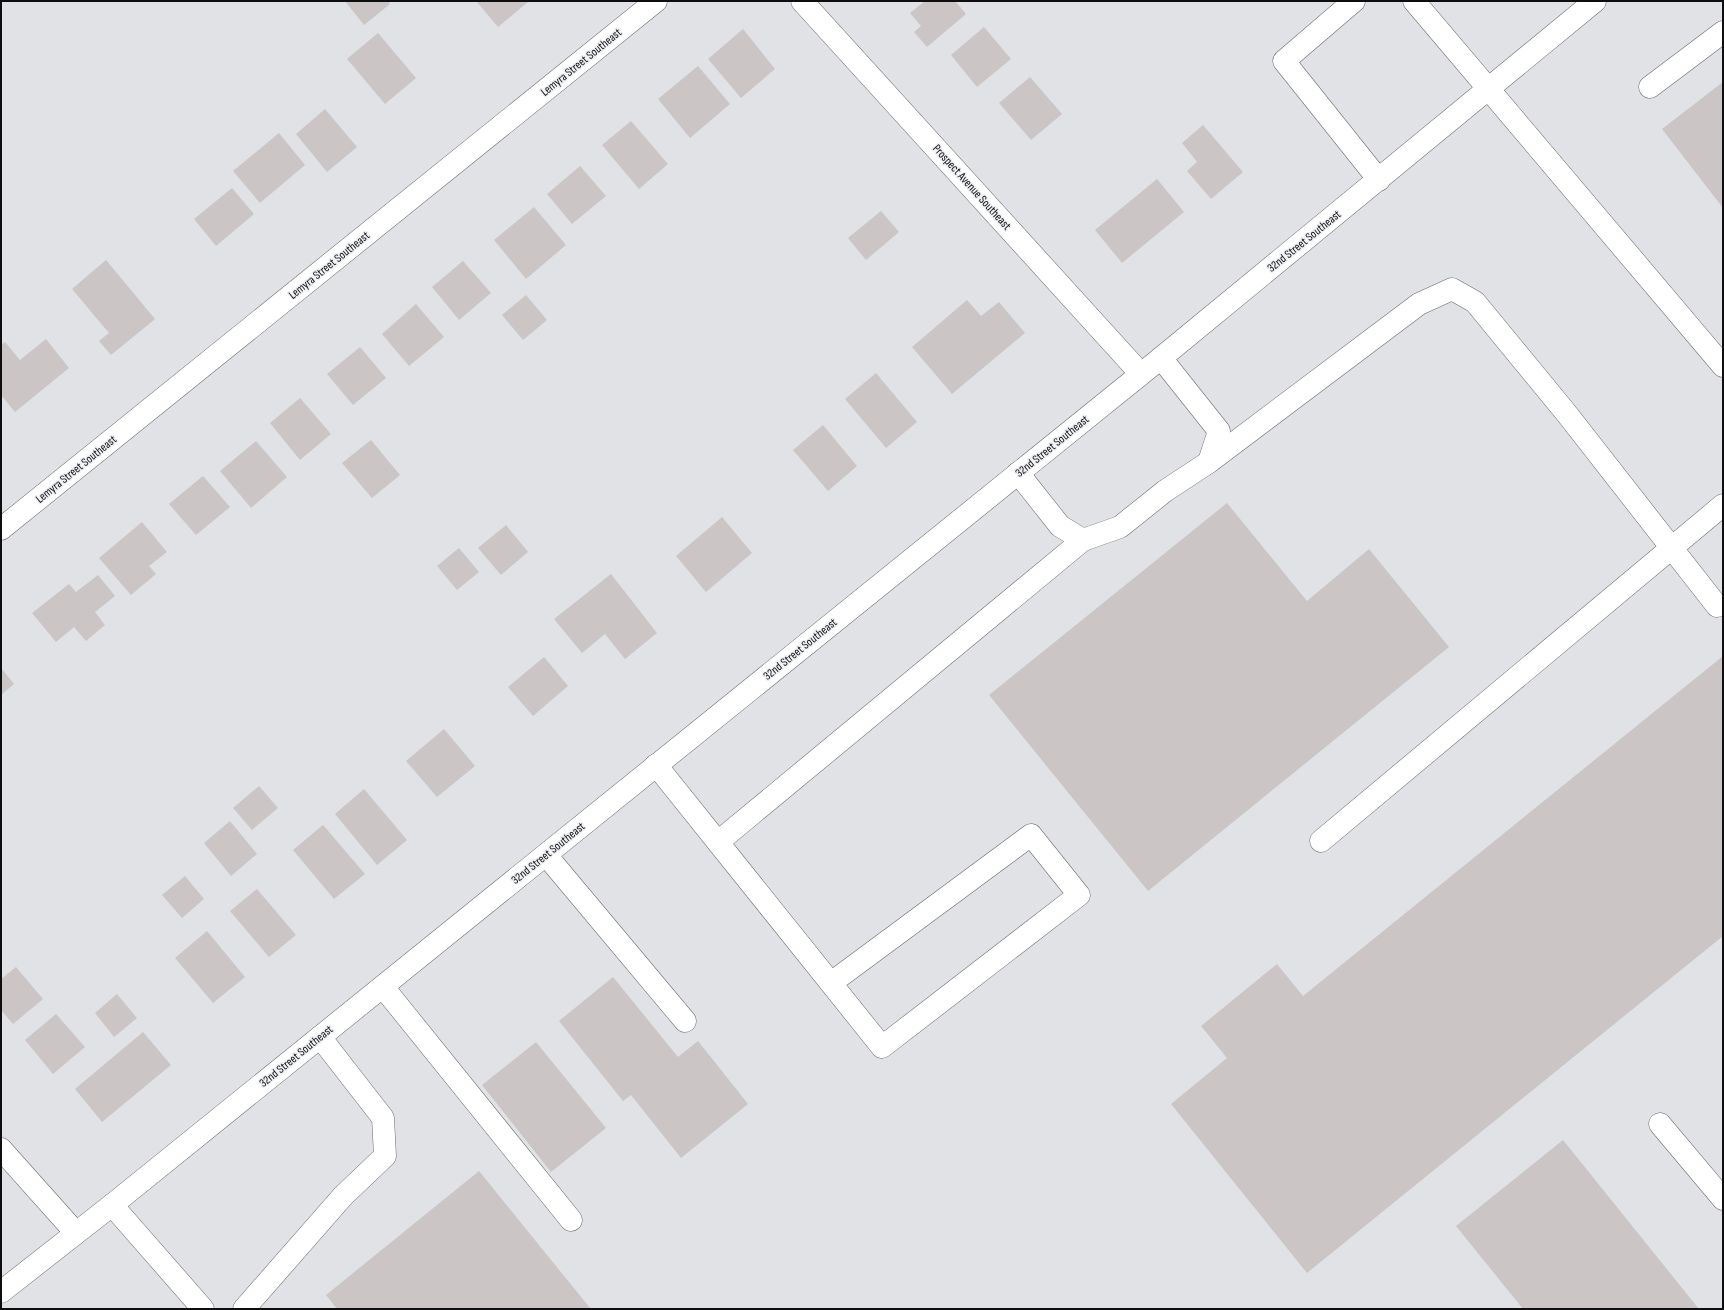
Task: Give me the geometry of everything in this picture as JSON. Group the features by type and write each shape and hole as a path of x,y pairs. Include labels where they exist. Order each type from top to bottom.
{"street":[{"name":"Lemyra Street Southeast","path":"1,529 656,1"},
{"name":"Prospect Avenue Southeast","path":"802,1 1141,374"},
{"path":"1354,1 1284,61 1379,180"},
{"path":"1414,1 1723,366"},
{"name":"32nd Street Southeast","path":"1,1292 76,1232 112,1206 382,986 1141,374 1596,1"},
{"path":"1650,87 1723,32"},
{"path":"718,842 1083,540 1120,527 1165,491 1209,462 1419,304 1452,289 1475,302 1567,414 1717,606"},
{"path":"1160,358 1219,431 1209,462"},
{"path":"1018,473 1060,526 1083,540"},
{"path":"1321,841 1723,505"},
{"path":"656,766 882,1047 1079,895 1031,835 831,983"},
{"path":"546,854 685,1021"},
{"path":"382,986 571,1220"},
{"path":"244,1309 343,1196 385,1156 383,1118 320,1037"},
{"path":"1660,1124 1723,1199"},
{"path":"1,1149 76,1232"},
{"path":"112,1206 203,1309"}],"building":[{"path":"345,1 388,1 390,4 364,25"},
{"path":"476,1 527,1 528,2 498,27"},
{"path":"925,1 955,1 966,14 927,47 914,32 921,26 910,13"},
{"path":"984,27 1011,59 977,87 951,55"},
{"path":"743,29 775,69 741,98 708,59"},
{"path":"378,33 416,78 385,104 347,59"},
{"path":"698,66 730,104 690,138 658,99"},
{"path":"1030,77 1062,114 1031,140 999,103"},
{"path":"1723,82 1723,208 1662,129"},
{"path":"325,109 357,147 327,172 296,134"},
{"path":"631,121 668,164 639,189 602,145"},
{"path":"1203,125 1243,172 1211,199 1187,171 1197,162 1182,143"},
{"path":"279,133 305,165 260,203 233,171"},
{"path":"580,166 606,196 572,224 547,194"},
{"path":"1157,179 1184,212 1122,263 1095,230"},
{"path":"232,188 254,214 216,246 194,219"},
{"path":"534,207 566,245 526,279 494,240"},
{"path":"881,211 899,232 866,260 848,238"},
{"path":"106,260 155,319 111,355 99,341 109,333 72,289"},
{"path":"463,261 491,293 459,320 432,287"},
{"path":"526,295 547,320 523,340 502,315"},
{"path":"967,300 981,316 999,302 1025,333 952,394 912,347"},
{"path":"416,304 444,337 409,366 382,334"},
{"path":"46,339 69,368 15,412 1,395 1,345 5,342 20,360"},
{"path":"360,347 386,378 353,405 327,374"},
{"path":"876,373 917,422 886,448 845,399"},
{"path":"300,398 331,434 300,460 270,423"},
{"path":"823,425 857,466 828,491 793,450"},
{"path":"371,440 400,475 372,498 342,463"},
{"path":"256,441 287,477 251,508 220,471"},
{"path":"203,476 230,507 196,535 169,504"},
{"path":"1227,503 1307,601 1369,549 1449,647 1148,891 989,695"},
{"path":"722,517 752,553 706,592 676,556"},
{"path":"142,522 167,552 149,566 156,574 131,595 99,558"},
{"path":"506,525 528,552 501,575 478,548"},
{"path":"459,548 479,572 457,590 437,566"},
{"path":"611,574 657,633 625,659 605,634 582,653 554,619"},
{"path":"98,575 115,596 95,612 105,625 86,641 74,627 56,642 32,613 69,584 76,592"},
{"path":"1723,656 1723,936 1307,1273 1171,1104 1227,1058 1201,1026 1277,964 1303,996"},
{"path":"544,657 568,686 533,716 508,687"},
{"path":"1,668 14,684 1,695"},
{"path":"444,729 475,766 437,797 406,761"},
{"path":"259,786 278,808 252,830 233,808"},
{"path":"364,789 407,840 377,865 335,814"},
{"path":"230,821 257,854 231,876 204,843"},
{"path":"323,825 365,874 334,899 293,850"},
{"path":"185,876 204,899 182,918 162,895"},
{"path":"257,889 296,935 269,957 230,911"},
{"path":"207,931 245,977 213,1003 175,958"},
{"path":"16,967 43,999 13,1024 1,1010 1,979"},
{"path":"613,977 678,1057 698,1041 748,1104 681,1158 631,1095 623,1101 559,1021"},
{"path":"117,994 137,1018 114,1037 95,1013"},
{"path":"56,1014 85,1047 53,1074 25,1040"},
{"path":"143,1032 171,1065 102,1122 75,1089"},
{"path":"536,1042 606,1128 551,1172 482,1085"},
{"path":"1563,1140 1699,1309 1523,1309 1456,1226"},
{"path":"479,1171 590,1308 337,1309 326,1295"}]}
